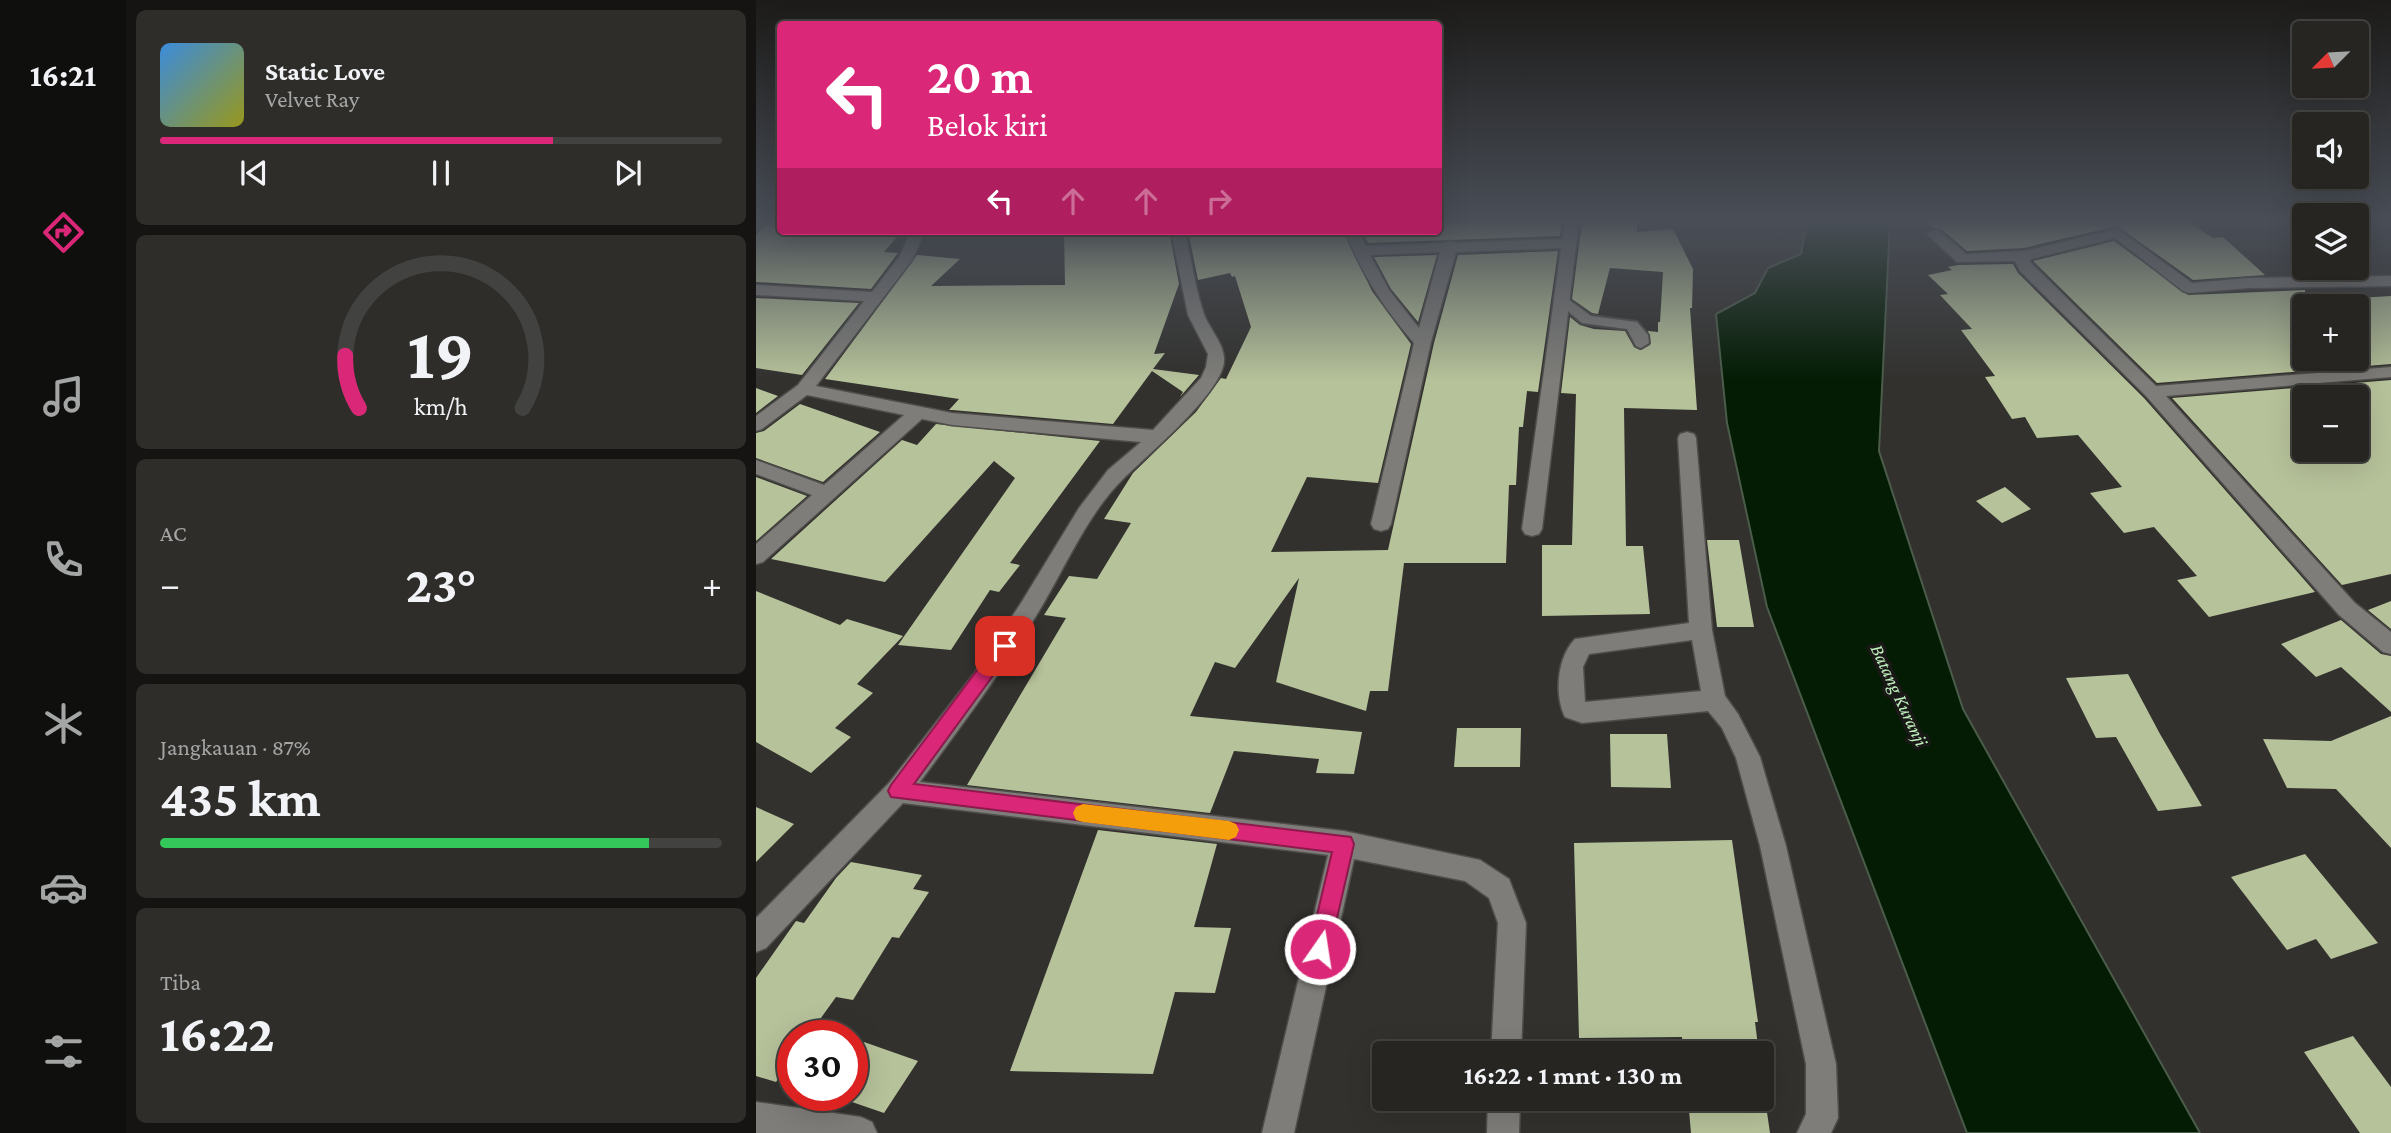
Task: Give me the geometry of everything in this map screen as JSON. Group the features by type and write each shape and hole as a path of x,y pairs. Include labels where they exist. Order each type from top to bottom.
{"street":[{"path":"756,425 804,389 894,275"},
{"path":"756,939 898,791 981,682 1029,609 1086,513 1115,475 1157,436 1208,381 1216,354 1196,314 1188,275"},
{"path":"1372,275 1398,316 1423,342"},
{"path":"1381,524 1423,342 1442,275"},
{"path":"1532,529 1564,275"},
{"path":"2032,275 2152,393 2347,609 2391,645"},
{"path":"2172,275 2189,288 2248,283 2391,281"},
{"path":"756,290 878,297"},
{"path":"2152,393 2295,378 2391,372"},
{"path":"804,389 952,419 1157,436"},
{"path":"756,556 918,413"},
{"path":"1688,438 1701,630 1714,700 1730,721 1748,757 1776,860 1821,1065 1822,1118 1813,1133"},
{"path":"756,467 829,494"},
{"path":"1701,630 1583,646 1575,651 1572,660 1573,710 1582,713 1714,700"},
{"path":"898,791 1344,844 1471,869 1499,889 1512,923 1507,1041"},
{"path":"1278,1133 1344,844"},
{"path":"1503,1133 1504,1111"},
{"path":"756,1118 861,1133"}],"lane":[{"path":"1561,298 1587,320 1632,325 1640,335 1641,343"}],"water":[{"name":"Batang Kuranji","path":"1764,275 1887,275 1879,451 1963,709 2200,1133 1967,1133 1767,607 1727,423 1716,314 1755,293"}],"building":[{"path":"756,275 882,275 871,289 756,282"},
{"path":"902,275 943,275 931,286 1065,285 1065,275 1177,275 1179,284 1154,354 1165,353 1153,369 1199,375 1180,397 1183,392 1152,371 1113,424 949,410 959,399 825,379"},
{"path":"1197,275 1221,275 1198,280"},
{"path":"1231,275 1364,275 1372,291 1411,344 1378,483 1307,477 1271,552 1388,550 1434,343 1453,275 1555,275 1538,392 1527,391 1523,427 1519,427 1516,485 1509,485 1506,563 1404,563 1388,691 1370,691 1366,711 1276,682 1299,578 1235,668 1215,662 1190,716 1362,732 1354,774 1316,773 1319,759 1234,751 1210,813 967,785 1066,618 1044,615 1069,576 1097,579 1131,523 1104,519 1133,473 1196,412 1221,378 1226,379 1251,327 1235,276"},
{"path":"1383,275 1431,275 1418,322 1391,289"},
{"path":"1575,275 1608,275 1598,314 1592,313 1572,299"},
{"path":"1663,275 1693,275 1690,308 1697,410 1624,408 1626,546 1643,546 1650,614 1542,616 1542,545 1572,545 1576,394 1561,393 1570,317 1580,325 1594,329 1625,331 1634,347 1640,350 1650,345 1648,331 1658,332"},
{"path":"1928,275 2020,275 2144,398 2315,592 2209,617 2177,580 2197,576 2154,527 2124,533 2090,493 2122,487 2078,435 2037,438 2025,417 2012,419 1985,377 1995,376 1961,330 1972,329 1940,295 1948,294"},
{"path":"2047,275 2160,275 2188,295 2305,290 2305,294 2292,294 2292,371 2305,371 2157,383"},
{"path":"2186,275 2265,275 2193,280"},
{"path":"2391,296 2391,364 2369,366 2369,297"},
{"path":"756,298 859,303 802,375 756,368"},
{"path":"2391,380 2391,574 2342,585 2172,398 2292,388 2292,462 2369,462 2369,385 2330,385"},
{"path":"756,388 778,396 756,413"},
{"path":"800,404 880,432 823,482 756,458 756,433 764,431"},
{"path":"936,424 1100,441 1010,563 1020,565 999,592 990,590 951,650 898,645 1015,478 994,461 885,582 771,559 902,440 917,445"},
{"path":"756,477 807,496 756,541"},
{"path":"2005,487 2031,509 2002,523 1976,501"},
{"path":"1707,540 1739,540 1754,627 1717,627"},
{"path":"756,591 840,625 847,619 903,636 857,684 873,693 835,728 851,737 811,773 756,742"},
{"path":"2391,601 2391,629 2368,610"},
{"path":"2341,620 2381,654 2391,656 2391,712 2341,667 2316,677 2281,644"},
{"path":"2128,674 2202,806 2158,811 2116,737 2096,738 2066,678"},
{"path":"2391,716 2391,848 2336,789 2287,788 2263,739 2331,741"},
{"path":"1457,728 1521,728 1520,767 1454,767"},
{"path":"1610,734 1667,734 1671,788 1611,787"},
{"path":"756,807 794,824 756,862"},
{"path":"1098,830 1217,844 1194,927 1231,928 1215,993 1175,992 1153,1074 1010,1071"},
{"path":"1732,840 1758,1022 1755,1022 1757,1041 1682,1041 1682,1037 1579,1038 1574,843"},
{"path":"2305,854 2378,943 2331,959 2316,939 2287,950 2231,877"},
{"path":"851,862 922,875 913,889 929,892 899,938 892,937 853,1000 836,997 819,1020 777,1020 777,1081 756,1076 756,978 796,921 804,923 836,878"},
{"path":"2353,1036 2391,1087 2391,1133 2360,1133 2304,1052"},
{"path":"868,1043 918,1061 884,1113 868,1108"},
{"path":"1689,1111 1767,1111 1770,1133 1691,1133"}],"slow traffic":[{"path":"1083,813 1229,830"}],"route":[{"path":"1005,646 898,791 1344,844 1320,949"}]}
